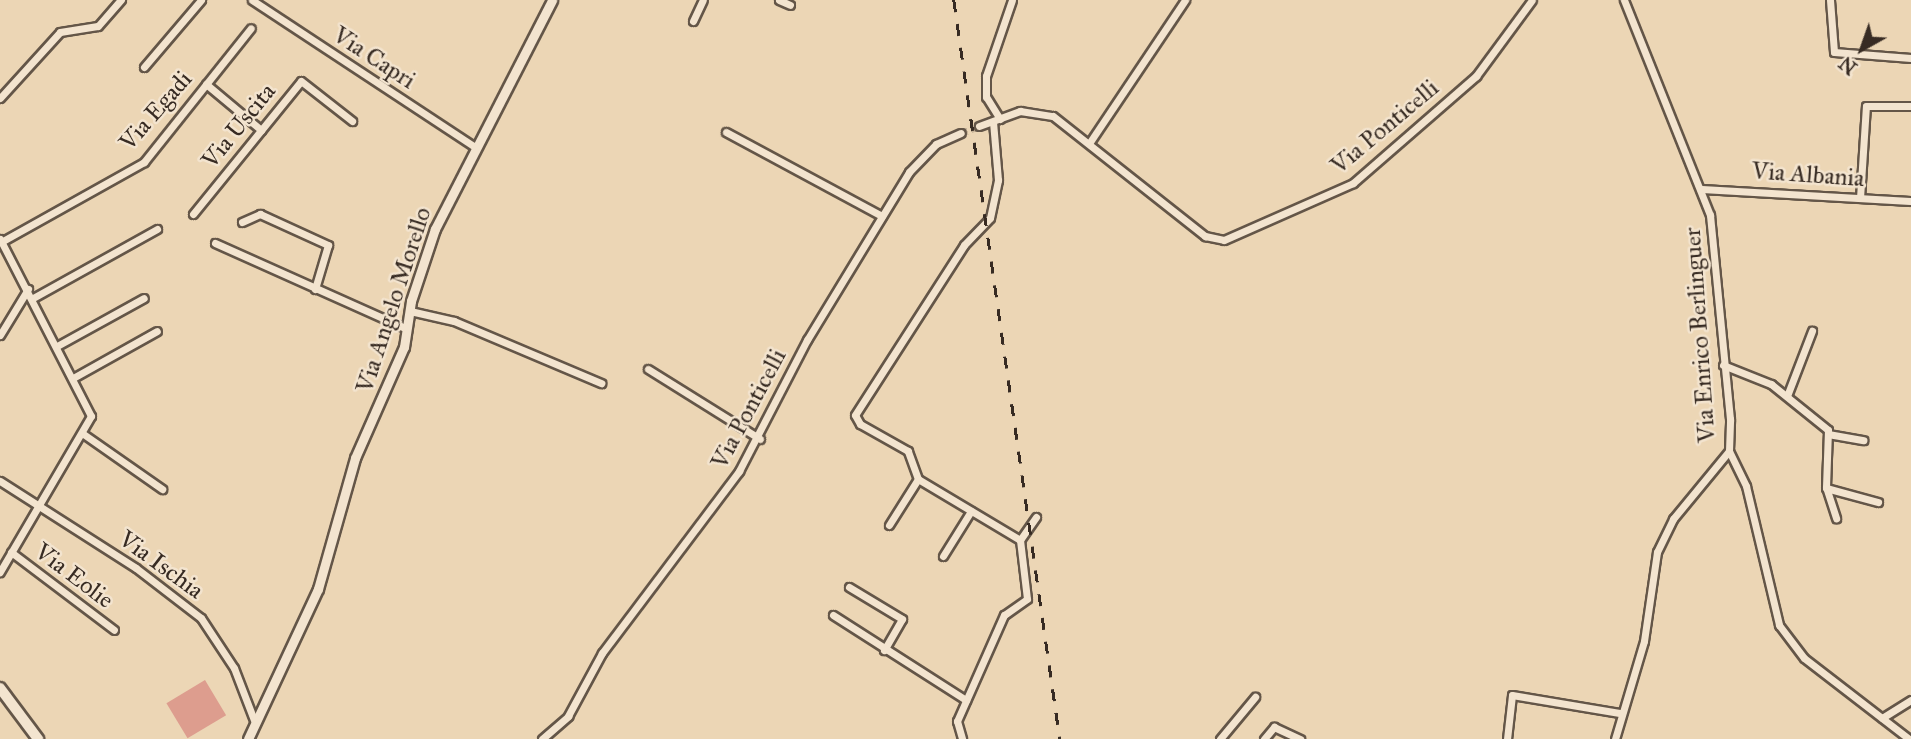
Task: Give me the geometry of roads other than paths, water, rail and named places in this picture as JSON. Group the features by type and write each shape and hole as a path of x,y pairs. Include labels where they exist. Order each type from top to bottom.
{"main road":[{"path":"0,688 38,739"}],"street":[{"path":"0,98 60,32 98,26 121,0"},
{"path":"144,67 201,0"},
{"name":"Via Capri","path":"252,0 475,147"},
{"name":"Via Angelo Morello","path":"248,739 254,720 318,589 333,522 407,329 435,229 475,147 527,58 552,0"},
{"path":"693,21 704,0"},
{"path":"779,0 790,5"},
{"path":"1012,0 986,76 986,97 997,121 998,180 990,218 964,245 855,415 860,424 908,451 918,479 1020,540"},
{"path":"1090,142 1185,0"},
{"name":"Via Ponticelli","path":"979,126 1020,111 1053,116 1090,142 1205,236 1224,240 1353,183 1476,76 1532,0"},
{"path":"1625,2 1634,0"},
{"path":"1830,0 1834,52 1911,58"},
{"name":"Via Enrico Berlinguer","path":"1615,739 1620,713 1644,641 1657,552 1673,519 1728,451 1719,259 1701,189 1625,2"},
{"name":"Via Egadi","path":"1,241 144,162 251,28"},
{"name":"Via Uscita","path":"193,214 301,80 352,121"},
{"path":"206,84 261,130"},
{"path":"1860,198 1866,106 1911,106"},
{"path":"726,132 882,216"},
{"name":"Via Ponticelli","path":"542,739 568,716 602,653 704,524 760,439 807,340 882,216 918,163 936,144 961,133"},
{"name":"Via Albania","path":"1701,189 1911,201"},
{"path":"242,222 260,214 328,245 315,289"},
{"path":"33,298 158,229"},
{"path":"0,572 82,433 90,412 1,241"},
{"path":"215,243 407,329"},
{"path":"0,335 28,289"},
{"path":"57,346 144,298"},
{"path":"410,311 454,321 601,383"},
{"path":"73,378 157,331"},
{"path":"1787,396 1812,331"},
{"path":"1723,365 1787,396 1828,433 1863,440"},
{"path":"648,369 760,439"},
{"path":"82,433 162,489"},
{"path":"1828,433 1826,488 1836,518"},
{"path":"1728,451 1746,486 1779,625 1804,658 1909,739"},
{"path":"889,525 918,479"},
{"name":"Via Ischia","path":"0,481 175,594 201,618 234,668 254,720"},
{"path":"1826,488 1878,502"},
{"path":"943,556 971,511"},
{"path":"962,739 957,721 1004,615 1027,599 1020,540 1036,517"},
{"name":"Via Eolie","path":"11,552 114,630"},
{"path":"849,587 902,620 884,650"},
{"path":"833,615 966,700"},
{"path":"1507,739 1512,695 1620,713"},
{"path":"1220,739 1255,697"},
{"path":"1882,718 1911,700"},
{"path":"1264,739 1274,727 1300,739"}],"tunnel":[{"path":"961,133 979,126"}],"railway":[{"path":"954,0 1060,739"}]}
